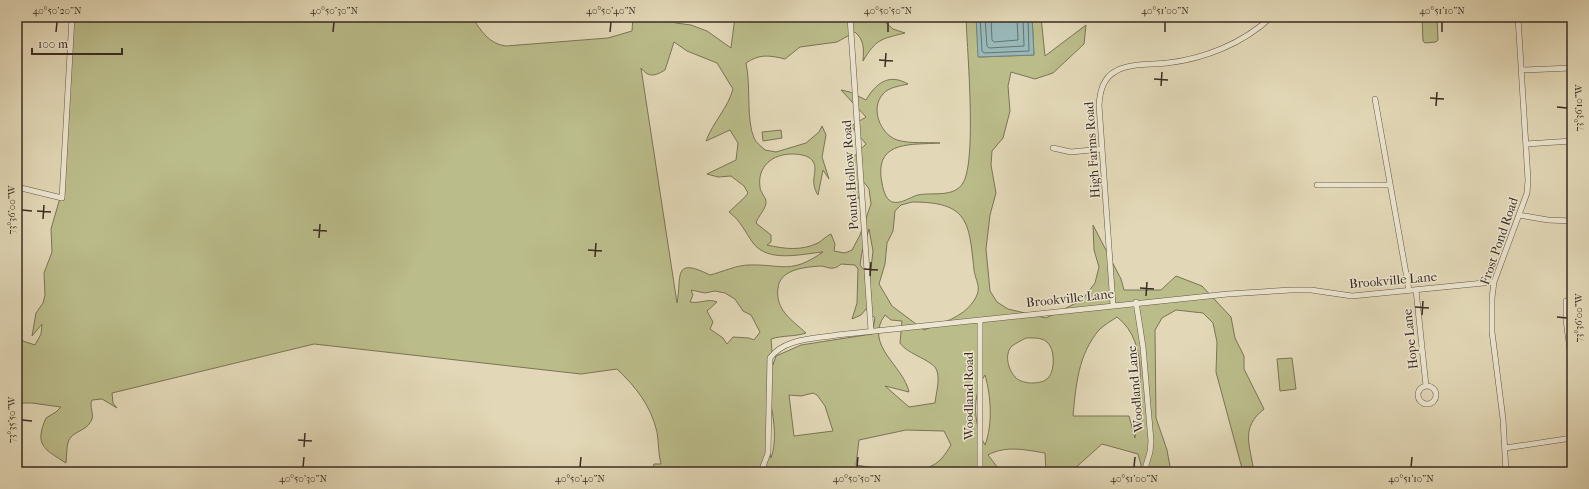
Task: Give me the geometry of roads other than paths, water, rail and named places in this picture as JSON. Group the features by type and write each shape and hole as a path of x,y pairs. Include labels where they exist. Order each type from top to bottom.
{"street":[{"path":"17,187 62,198 72,17"},
{"name":"Pound Hollow Road","path":"850,17 871,331"},
{"name":"High Farms Road","path":"1113,305 1102,149 1100,94 1103,84 1111,74 1126,67 1169,63 1210,53 1245,37 1271,17"},
{"name":"Frost Pond Road","path":"1506,472 1505,448 1492,332 1492,314 1494,282 1527,193 1526,144 1518,17"},
{"path":"1521,70 1572,68"},
{"path":"1374,99 1409,290"},
{"path":"1526,144 1572,142"},
{"path":"1053,148 1071,152 1102,149"},
{"path":"1317,185 1390,185"},
{"path":"1519,215 1572,221"},
{"name":"Brookville Lane","path":"761,472 765,464 768,446 770,358 776,350 783,346 801,341 871,331 1136,302 1291,290 1311,290 1352,296 1494,282"},
{"name":"Hope Lane","path":"1416,290 1426,386"},
{"path":"1572,300 1566,301 1566,310 1572,365"},
{"name":"Woodland Lane","path":"1136,302 1151,441 1150,452 1144,472"},
{"name":"Woodland Road","path":"980,320 980,472"},
{"path":"1505,448 1572,438"}],"water":[{"path":"976,17 1032,17 1034,55 978,57"}]}
